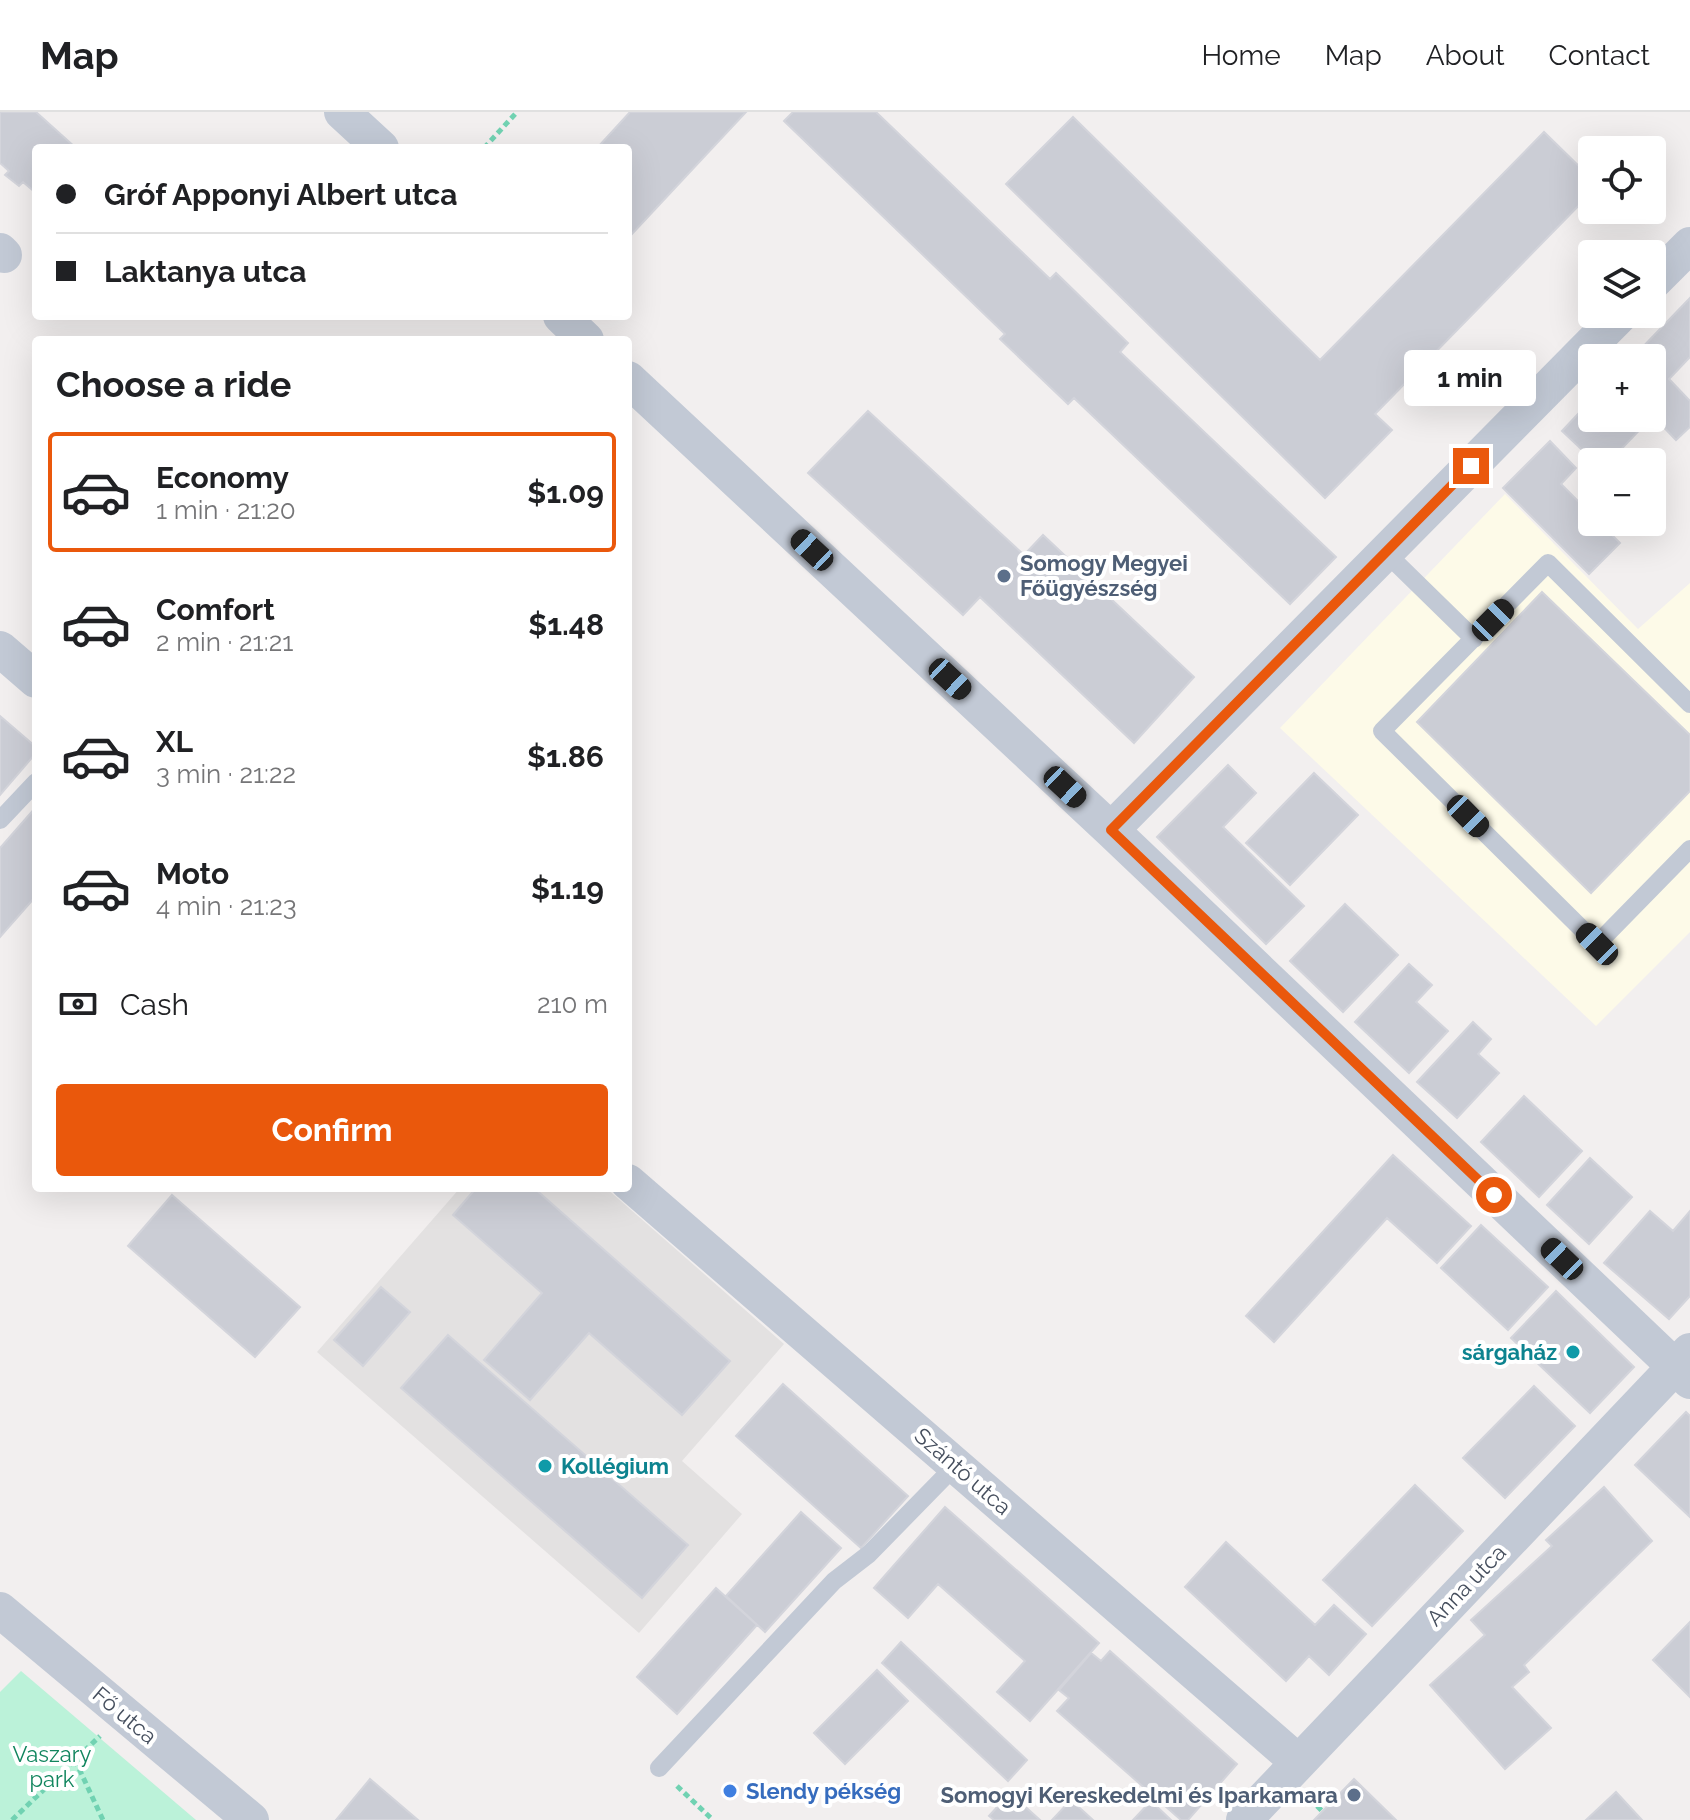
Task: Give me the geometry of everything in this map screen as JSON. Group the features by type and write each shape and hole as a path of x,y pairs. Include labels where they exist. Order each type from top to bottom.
{"street":[{"path":"342,112 377,144"},
{"path":"1666,269 1690,245"},
{"path":"565,320 582,336"},
{"path":"1111,830 1607,328"},
{"path":"632,383 1685,1366"},
{"path":"0,649 32,677"},
{"name":"Szántó utca","path":"632,1185 1297,1761"},
{"name":"Anna utca","path":"1244,1820 1297,1761 1685,1366"},
{"name":"Fő utca","path":"0,1610 251,1820"}],"lane":[{"path":"1385,552 1474,639"},
{"path":"1690,704 1548,563 1382,731 1597,944 1690,849"},
{"path":"0,820 32,786"},
{"path":"659,1768 834,1581 869,1554 956,1465"}],"path":[{"path":"488,144 517,112"},
{"path":"12,1820 123,1714"},
{"path":"75,1760 103,1820"},
{"path":"659,1768 713,1820"}],"shaded area":[{"path":"1505,494 1638,629 1690,583 1690,932 1596,1026 1280,728"},
{"path":"457,1192 611,1192 784,1344 682,1461 742,1514 639,1633 317,1352"}],"green space":[{"name":"Vaszary park","path":"21,1671 196,1820 0,1820 0,1692"}],"building":[{"path":"0,112 36,112 72,144 32,144 32,190 23,182 19,186 5,175 9,171 0,163"},
{"path":"630,112 746,112 632,234 632,144 601,144"},
{"path":"793,112 876,112 1050,279 1056,273 1128,343 1120,352 1336,557 1290,604 1074,398 1068,404 1000,339 1005,334 784,121"},
{"path":"1073,117 1320,360 1544,132 1578,165 1578,206 1375,414 1392,430 1325,498 1006,184"},
{"path":"1690,298 1690,357 1669,379 1690,401 1690,427 1676,440 1666,430 1666,344 1646,344 1661,328 1666,328 1666,323"},
{"name":"Somogy Megyei Főügyészség","path":"868,411 1024,555 1043,535 1194,677 1134,743 980,597 963,615 808,473"},
{"path":"1578,414 1578,432 1638,432 1622,448 1580,448 1562,431"},
{"path":"1550,441 1576,468 1561,484 1578,501 1578,536 1613,536 1620,543 1589,574 1503,488"},
{"path":"1542,592 1690,735 1690,791 1591,893 1417,722"},
{"path":"0,716 32,744 32,758 0,795"},
{"path":"1228,765 1256,793 1223,827 1304,906 1266,944 1157,837"},
{"path":"1314,773 1358,815 1290,885 1246,843"},
{"path":"32,812 32,901 0,937 0,848"},
{"path":"1345,904 1398,955 1343,1012 1290,961"},
{"path":"1409,964 1432,985 1416,1002 1448,1031 1409,1073 1355,1022"},
{"path":"1473,1022 1491,1039 1478,1054 1499,1073 1457,1118 1417,1082"},
{"path":"1524,1096 1582,1151 1539,1197 1481,1142"},
{"path":"1393,1155 1471,1226 1437,1263 1387,1218 1274,1342 1246,1316"},
{"path":"1590,1158 1632,1197 1589,1244 1547,1205"},
{"path":"473,1192 539,1192 730,1361 682,1415 589,1333 530,1400 484,1360 542,1293 453,1215"},
{"path":"172,1195 300,1307 255,1357 128,1246"},
{"path":"1650,1211 1673,1231 1690,1211 1690,1296 1669,1319 1604,1263"},
{"path":"1481,1225 1548,1287 1508,1330 1441,1268"},
{"path":"381,1287 410,1312 363,1366 334,1340"},
{"name":"sárgaház","path":"1556,1291 1634,1367 1590,1413 1511,1338"},
{"name":"Kollégium","path":"448,1335 688,1545 642,1598 401,1388"},
{"path":"783,1384 908,1496 861,1548 736,1436"},
{"path":"1534,1386 1575,1426 1505,1498 1463,1458"},
{"path":"1686,1412 1690,1416 1690,1517 1635,1465"},
{"path":"1415,1485 1463,1531 1372,1626 1323,1580"},
{"path":"1604,1487 1652,1541 1524,1665 1529,1672 1512,1687 1551,1728 1505,1769 1430,1685 1485,1635 1471,1620 1552,1546 1546,1540"},
{"path":"945,1507 1099,1643 1030,1721 997,1692 1025,1661 938,1584 908,1618 874,1588"},
{"path":"801,1512 841,1548 765,1632 726,1596"},
{"path":"1226,1542 1315,1625 1334,1605 1366,1634 1329,1675 1309,1656 1286,1681 1185,1587"},
{"path":"716,1588 757,1625 677,1714 637,1677"},
{"path":"1690,1622 1690,1697 1653,1660"},
{"path":"901,1642 1027,1760 1008,1781 882,1663"},
{"path":"1110,1651 1237,1764 1188,1820 1181,1820 1057,1711 1069,1698 1059,1690 1091,1653 1101,1661"},
{"path":"877,1670 908,1701 845,1764 814,1733"},
{"path":"370,1779 418,1820 336,1820"},
{"name":"Somogyi Kereskedelmi és Iparkamara","path":"1354,1779 1396,1820 1314,1820"},
{"path":"1616,1792 1642,1820 1586,1820"},
{"path":"1010,1793 1040,1820 994,1820 989,1816"},
{"path":"1071,1800 1093,1820 1052,1820"},
{"path":"1151,1801 1171,1820 1133,1820"}],"place":[{"name":"Somogy Megyei Főügyészség","path":"1004,576"},
{"name":"sárgaház","path":"1573,1352"},
{"name":"Kollégium","path":"545,1466"},
{"name":"Slendy pékség","path":"730,1791"},
{"name":"Somogyi Kereskedelmi és Iparkamara","path":"1354,1795"}],"route":[{"path":"1471,466 1111,830 1494,1195"}]}
